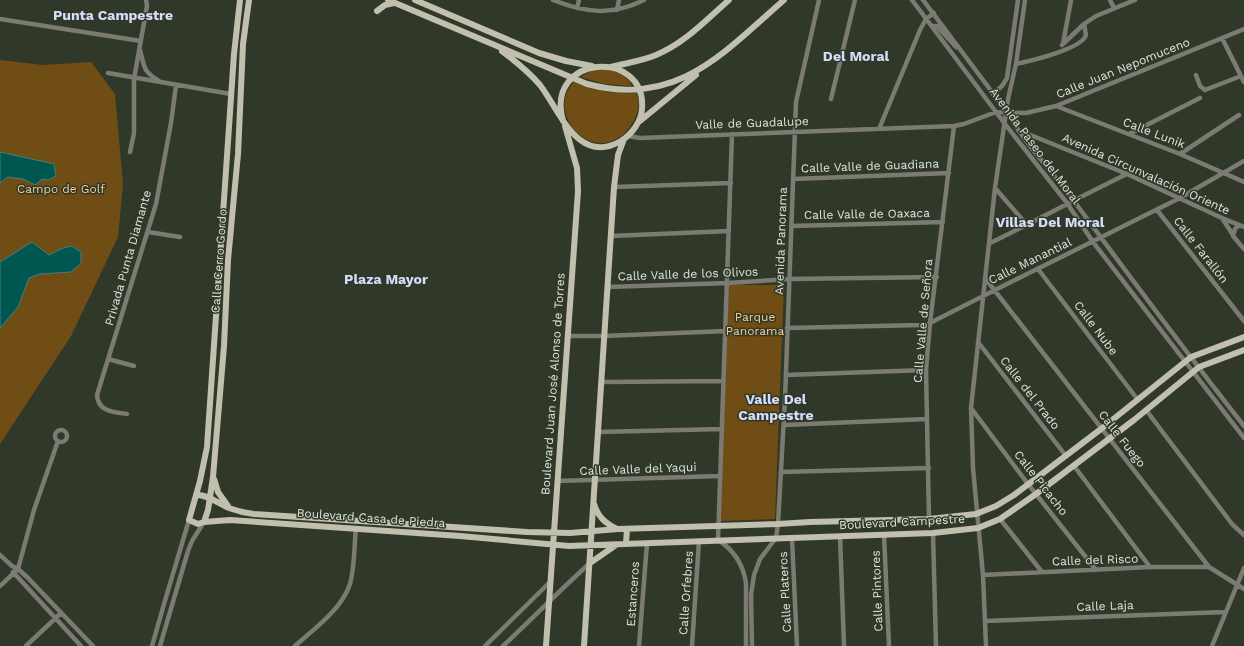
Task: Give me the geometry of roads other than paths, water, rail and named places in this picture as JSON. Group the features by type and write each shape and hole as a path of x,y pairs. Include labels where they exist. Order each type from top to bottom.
{"main road":[{"name":"Calle Cerro Gordo","path":"189,520 200,481 207,447 231,94 240,0"},
{"name":"Calle Cerro Gordo","path":"204,522 208,510 213,477 224,346 228,260 238,154 243,44 249,0"},
{"path":"415,0 539,53 596,67"},
{"path":"564,123 561,112 563,95 572,78 585,69 608,67 647,58 669,49 688,36 729,0"},
{"path":"584,646 607,287 614,187 618,155 626,137 637,124 713,62 784,0"},
{"path":"377,11 391,1 572,78 588,84 608,88 639,90 656,88 684,78 713,62"},
{"path":"493,44 512,58 539,85 564,123 580,140 598,147 612,145 626,137"},
{"path":"608,67 627,75 636,83 642,99 642,111 637,124"},
{"name":"Boulevard Juan José Alonso de Torres","path":"546,646 578,178 574,156 564,123"},
{"name":"Boulevard Campestre","path":"554,532 591,532 618,529 719,525 929,519 976,514 996,506 1028,484 1101,429 1191,357 1244,338"},
{"name":"Boulevard Campestre","path":"553,544 569,546 590,544 884,535 933,533 978,528 1000,519 1036,494 1109,439 1192,372 1244,350"},
{"path":"213,477 218,492 229,508"},
{"path":"200,481 201,487 205,490 209,489 212,484"},
{"name":"Boulevard Casa de Piedra","path":"196,495 203,495 237,511 254,514 554,532"},
{"path":"593,500 597,513 600,517 605,522 618,529"},
{"name":"Boulevard Casa de Piedra","path":"189,520 196,524 230,520 424,533 553,544"},
{"path":"424,533 425,525"},
{"path":"626,543 627,529"},
{"path":"590,563 606,550 618,544"}],"street":[{"path":"130,152 134,133 134,79 147,6 146,0"},
{"path":"553,0 588,11 617,10 644,0"},
{"path":"577,8 579,0"},
{"path":"617,10 619,0"},
{"name":"Avenida Panorama","path":"752,646 751,595 754,575 760,559 776,538 778,524 784,425 797,93 820,0"},
{"path":"831,99 855,0"},
{"name":"Avenida Paseo del Moral","path":"912,0 1005,124 1067,203 1092,242 1139,300 1192,372 1244,438"},
{"name":"Avenida Paseo del Moral","path":"923,0 1007,112 1017,130 1073,200 1244,426"},
{"path":"993,94 1002,86 1007,78 1018,0"},
{"path":"986,646 972,453 971,408 995,188 1025,0"},
{"path":"1061,51 1071,0"},
{"path":"1110,0 1114,8"},
{"path":"1062,45 1084,24 1096,16 1135,0"},
{"path":"879,129 920,30 926,19 934,13"},
{"path":"1015,18 1022,18"},
{"path":"0,19 140,41"},
{"path":"1016,64 1061,51 1084,40 1086,35 1084,24"},
{"path":"932,26 937,26 954,46 961,50"},
{"name":"Calle Juan Nepomuceno","path":"1007,112 1026,113 1056,106 1244,29"},
{"path":"1222,38 1244,82"},
{"path":"139,49 144,69 147,73 161,82"},
{"path":"108,73 134,79 176,84 231,94"},
{"path":"1196,75 1200,86 1205,90 1241,76"},
{"name":"Privada Punta Diamante","path":"127,414 105,410 99,404 99,388 148,232 162,174 176,84"},
{"path":"1129,134 1200,98"},
{"name":"Calle Lunik","path":"1056,106 1180,154 1244,182"},
{"name":"Valle de Guadalupe","path":"626,137 640,138 954,126 964,124 996,112 1007,112"},
{"path":"1180,154 1239,115"},
{"name":"Calle Valle de Señora","path":"929,519 926,370 930,323 937,276 954,126"},
{"name":"Avenida Circunvalación Oriente","path":"1017,130 1127,174 1243,227"},
{"path":"732,134 718,540 734,553 744,573 746,583 746,646"},
{"name":"Calle Manantial","path":"930,323 1100,237 1157,210 1224,174 1244,161"},
{"name":"Calle Valle de Guadiana","path":"793,179 949,173"},
{"path":"990,243 1127,174"},
{"path":"614,187 731,183"},
{"path":"995,188 1027,225"},
{"name":"Calle Farallón","path":"1157,210 1244,321"},
{"path":"1222,218 1233,236 1244,249"},
{"name":"Calle Valle de Oaxaca","path":"791,226 943,222"},
{"path":"1233,236 1236,227 1243,227"},
{"path":"611,236 729,231"},
{"path":"148,232 180,237"},
{"name":"Calle Nube","path":"1038,269 1138,400"},
{"name":"Calle Valle de los Olivos","path":"607,287 728,283 790,279 937,276"},
{"name":"Calle Fuego","path":"985,278 1209,567 1244,588"},
{"path":"787,328 916,325 930,323"},
{"path":"567,336 726,331"},
{"name":"Calle del Prado","path":"978,342 1066,456"},
{"path":"108,358 134,366"},
{"path":"786,375 926,370"},
{"path":"601,382 724,381"},
{"name":"Calle Picacho","path":"971,408 1028,484 1096,570"},
{"path":"1146,410 1232,524 1244,535"},
{"path":"784,425 927,419"},
{"path":"598,432 722,429"},
{"path":"0,586 18,569 34,510 58,441"},
{"path":"1074,466 1150,567"},
{"path":"781,472 929,468"},
{"name":"Calle Valle del Yaqui","path":"557,481 720,476"},
{"path":"1000,519 1042,572"},
{"path":"152,646 189,520"},
{"path":"160,646 188,551 192,541 204,522"},
{"path":"295,646 337,607 346,593 352,573 356,528"},
{"path":"933,533 936,646"},
{"name":"Calle Pintores","path":"884,535 889,646"},
{"path":"840,536 844,646"},
{"name":"Calle Plateros","path":"792,538 797,646"},
{"name":"Calle Orfebres","path":"692,646 699,541"},
{"name":"Estanceros","path":"639,646 647,543"},
{"path":"0,555 12,566 18,569 93,646"},
{"path":"503,646 549,603 565,585 590,563"},
{"path":"12,566 14,573 81,646"},
{"name":"Calle del Risco","path":"982,575 1150,567 1209,567"},
{"path":"1212,646 1244,568"},
{"path":"485,646 550,582"},
{"name":"Calle Laja","path":"985,620 1225,612"},
{"path":"26,646 61,613"}],"water":[{"path":"0,152 54,164 56,176 48,180 42,179 35,185 23,179 8,177 0,183"},
{"path":"32,242 49,255 63,248 72,246 81,252 81,263 71,272 40,274 29,278 18,307 0,328 0,262"}],"district":[{"name":"Punta Campestre","path":"113,15"},
{"name":"Del Moral","path":"856,56"},
{"name":"Villas Del Moral","path":"1050,222"},
{"name":"Plaza Mayor","path":"386,279"},
{"name":"Valle Del Campestre","path":"776,408"}],"park label":[{"name":"Campo de Golf","path":"61,189"},
{"name":"Parque Panorama","path":"755,324"}]}
